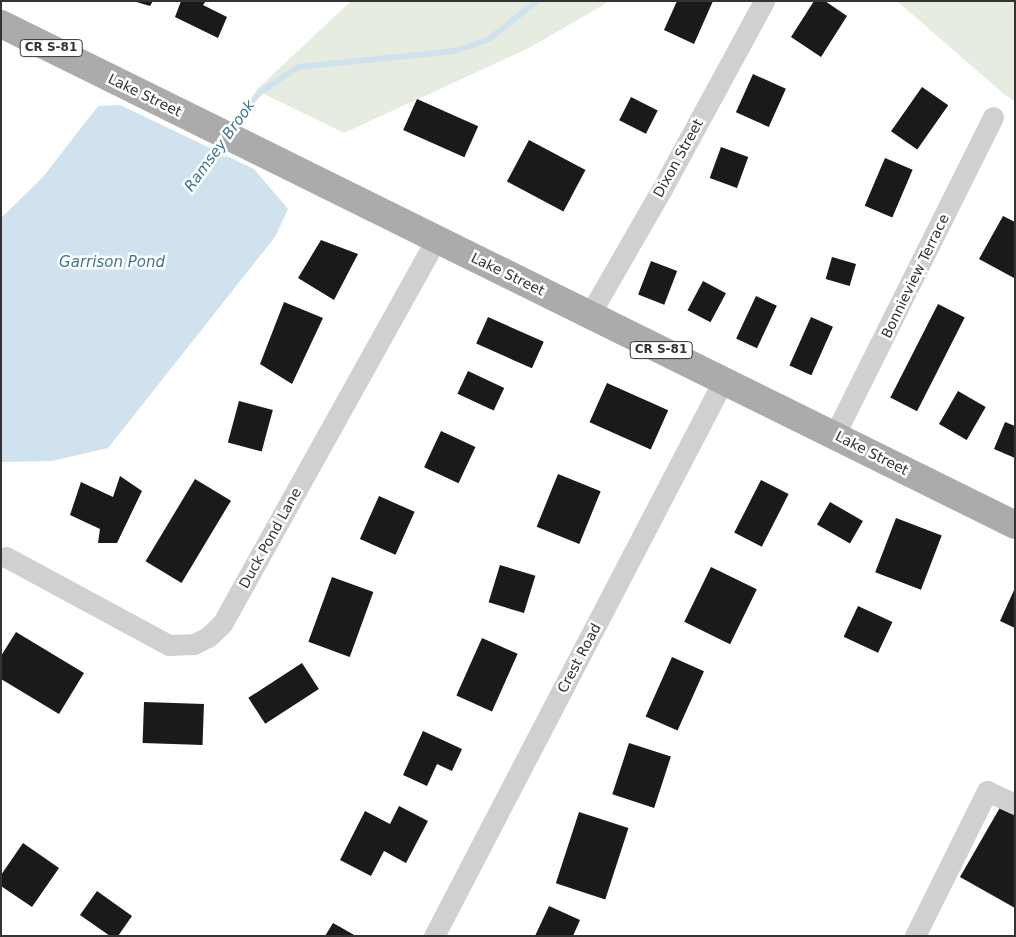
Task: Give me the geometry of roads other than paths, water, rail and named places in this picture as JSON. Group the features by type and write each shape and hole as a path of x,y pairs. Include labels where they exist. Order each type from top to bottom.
{"main road":[{"name":"Lake Street","path":"1,24 723,381 835,434 1015,525"}],"street":[{"name":"Dixon Street","path":"590,314 662,189 764,1"},
{"name":"Bonnieview Terrace","path":"835,434 993,117"},
{"name":"Duck Pond Lane","path":"6,557 169,645 194,644 208,637 222,624 436,238"},
{"name":"Crest Road","path":"434,936 723,381"},
{"path":"915,936 987,792 1015,804"}],"water":[{"name":"Garrison Pond","path":"120,105 254,169 288,209 275,237 108,448 52,461 1,462 1,218 43,177 98,106"}],"waterway":[{"name":"Ramsey Brook","path":"230,130 259,93 298,67 455,51 489,39 537,1"},
{"name":"Ramsey Brook","path":"210,159 223,140"}]}
